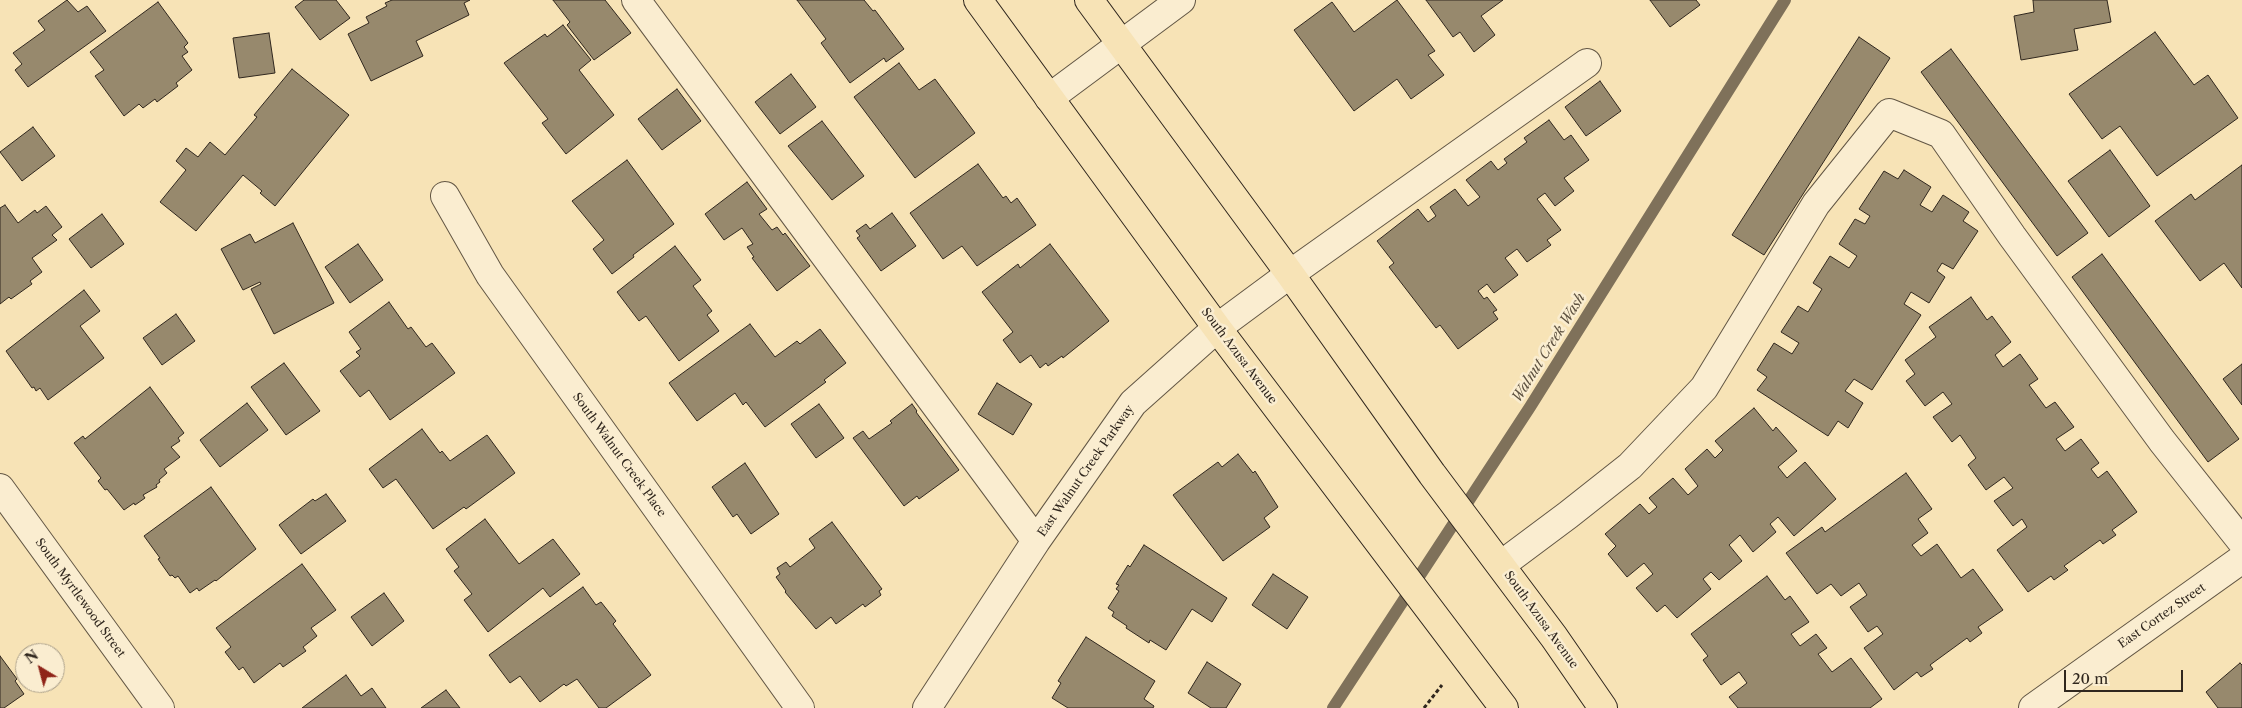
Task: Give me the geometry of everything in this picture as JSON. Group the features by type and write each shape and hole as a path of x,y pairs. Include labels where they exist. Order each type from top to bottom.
{"main road":[{"name":"South Azusa Avenue","path":"978,0 1217,328 1504,708"},
{"name":"South Azusa Avenue","path":"1090,0 1603,708"}],"street":[{"path":"636,0 1036,541"},
{"path":"1049,98 1182,0"},
{"name":"East Walnut Creek Parkway","path":"926,708 1036,541 1133,403 1217,328 1290,274 1587,64"},
{"path":"1495,558 1568,516 1630,466 1704,388 1816,204 1889,113 1941,134 2012,236 2162,441 2242,542"},
{"name":"South Walnut Creek Place","path":"445,196 490,275 800,708"},
{"name":"South Myrtlewood Street","path":"0,488 160,708"},
{"name":"East Cortez Street","path":"2033,708 2242,559"}],"building":[{"path":"67,0 78,12 87,6 106,31 28,87 15,70 22,64 13,53 45,30 38,21"},
{"path":"304,0 336,0 350,18 320,40 295,7"},
{"path":"392,0 470,0 464,3 469,15 416,41 423,56 371,81 348,34 369,23 366,17 387,6 385,3"},
{"path":"553,0 605,0 631,33 594,60 567,25 570,22"},
{"path":"797,0 864,0 873,11 875,10 904,49 886,62 884,58 850,83 821,43 826,39"},
{"path":"1397,0 1435,51 1428,55 1444,75 1411,99 1397,79 1354,111 1294,30 1332,2 1354,32"},
{"path":"1426,0 1503,0 1481,16 1495,35 1474,52 1460,32 1453,37"},
{"path":"1650,0 1696,0 1700,5 1670,27"},
{"path":"2033,0 2107,0 2111,22 2074,29 2078,50 2021,60 2014,16 2034,12"},
{"path":"158,2 188,43 184,47 188,52 182,56 192,70 176,83 178,86 157,102 155,99 143,108 139,104 124,116 95,76 104,70 90,52"},
{"path":"563,25 591,60 579,70 614,115 566,154 542,123 548,119 504,63 545,34 547,37"},
{"path":"2155,32 2194,85 2208,75 2238,118 2157,176 2120,126 2102,139 2069,94"},
{"path":"269,33 275,73 239,78 233,38"},
{"path":"1859,37 1890,58 1764,255 1732,235"},
{"path":"1951,49 2088,233 2057,256 1921,72"},
{"path":"899,63 919,90 935,79 975,133 915,178 854,97"},
{"path":"292,69 349,115 275,206 260,193 262,191 243,175 196,231 160,202 186,170 176,161 186,148 198,157 210,142 225,155 257,117 254,115"},
{"path":"791,74 816,107 780,134 755,102"},
{"path":"1600,81 1621,111 1586,136 1565,107"},
{"path":"677,89 701,121 662,150 638,119"},
{"path":"1549,120 1564,140 1571,135 1589,160 1564,178 1574,191 1555,206 1545,193 1537,199 1561,230 1547,240 1551,245 1527,262 1517,249 1505,258 1518,275 1494,293 1487,284 1478,291 1484,299 1487,297 1497,310 1493,312 1498,319 1458,349 1440,325 1436,328 1389,267 1394,263 1377,241 1418,209 1428,222 1436,216 1430,207 1455,189 1468,206 1480,197 1466,180 1491,161 1498,170 1507,163 1504,159 1527,142 1524,138"},
{"path":"822,121 864,176 832,200 788,146"},
{"path":"33,127 55,156 22,181 0,152"},
{"path":"2110,150 2150,206 2109,237 2068,181"},
{"path":"627,160 674,224 633,255 634,257 612,274 593,249 604,240 572,201"},
{"path":"978,164 1003,198 1006,196 1011,203 1017,198 1036,225 977,266 962,246 943,259 910,213"},
{"path":"2242,165 2242,288 2224,263 2200,281 2155,221 2191,194 2195,200"},
{"path":"1904,170 1931,187 1920,205 1932,212 1943,195 1969,212 1963,221 1978,231 1953,269 1942,263 1937,271 1945,277 1929,303 1911,292 1904,304 1921,315 1872,390 1854,379 1845,391 1863,403 1848,428 1838,421 1828,436 1757,390 1767,377 1757,370 1774,343 1792,354 1799,343 1781,332 1798,306 1808,312 1822,289 1813,283 1830,256 1849,268 1857,256 1839,244 1855,219 1865,224 1870,216 1859,209 1884,171 1898,179"},
{"path":"747,182 767,209 759,214 772,230 777,227 783,235 785,233 810,266 777,291 752,258 754,257 747,247 753,244 742,228 724,240 705,214"},
{"path":"5,205 18,223 35,210 37,213 46,206 62,227 52,235 57,240 32,258 42,272 30,281 32,284 11,299 9,297 0,304 0,208"},
{"path":"892,213 916,246 881,271 857,238 860,236 856,231 866,224 870,229"},
{"path":"102,214 124,244 91,268 69,239"},
{"path":"293,223 334,303 274,334 251,289 261,284 260,282 243,290 221,249 250,234 255,243"},
{"path":"358,244 383,280 350,303 325,267"},
{"path":"1050,244 1109,321 1063,358 1062,356 1048,366 1046,363 1040,368 1031,355 1020,363 1003,340 1013,332 982,292 1018,264 1020,268"},
{"path":"675,246 701,280 693,286 712,311 707,315 719,331 679,361 646,316 639,321 617,292"},
{"path":"2102,254 2239,439 2208,462 2072,277"},
{"path":"84,290 100,311 80,326 104,358 48,400 40,388 36,391 34,387 32,388 6,351"},
{"path":"1971,297 1987,320 1992,316 2011,342 1995,355 2003,367 2020,354 2038,379 2029,385 2046,408 2055,402 2074,427 2056,439 2065,451 2081,439 2099,463 2091,469 2098,478 2107,471 2137,512 2112,530 2116,535 2103,544 2100,540 2064,566 2068,570 2054,580 2051,576 2028,592 1997,550 2027,527 2022,519 2013,526 1994,501 2013,488 2004,477 1986,490 1968,465 1976,458 1960,435 1952,442 1933,417 1952,404 1943,392 1925,406 1906,381 1915,374 1905,360 1936,337 1929,327"},
{"path":"389,302 408,329 411,327 426,347 432,343 455,373 390,420 369,390 360,397 340,371 360,356 356,352 361,349 349,332"},
{"path":"176,314 195,341 162,365 143,338"},
{"path":"750,324 775,357 797,341 800,344 820,329 846,363 824,380 826,382 765,427 746,402 743,405 735,393 697,421 669,383"},
{"path":"284,363 320,411 286,435 251,387"},
{"path":"2242,364 2242,405 2223,379"},
{"path":"997,383 1032,404 1013,435 978,414"},
{"path":"150,387 184,433 178,438 180,441 171,447 180,457 164,469 167,473 159,480 160,482 156,485 157,487 143,495 145,498 135,505 134,503 124,510 98,481 101,478 74,443 83,436 85,439"},
{"path":"247,403 268,430 220,467 200,440"},
{"path":"819,404 844,438 816,458 791,424"},
{"path":"912,404 959,470 919,499 917,496 904,506 853,438 863,431 869,439 892,423 890,421"},
{"path":"1754,408 1773,431 1776,427 1797,451 1778,467 1787,478 1805,462 1836,499 1794,536 1778,517 1770,524 1776,532 1753,552 1740,535 1729,545 1742,561 1719,580 1711,572 1703,579 1711,589 1677,618 1665,605 1657,612 1636,588 1653,574 1644,563 1627,577 1608,554 1616,546 1605,534 1640,504 1649,514 1657,507 1649,498 1673,478 1688,495 1698,486 1685,469 1707,449 1715,458 1723,450 1715,441"},
{"path":"422,429 440,453 442,451 450,461 487,435 515,473 466,509 464,507 433,529 396,479 383,488 369,469"},
{"path":"1238,454 1253,473 1255,471 1278,507 1264,518 1270,527 1223,561 1173,495 1218,462 1222,467"},
{"path":"745,463 779,514 751,534 737,514 733,517 712,487"},
{"path":"1906,473 1932,509 1918,519 1928,533 1912,545 1921,556 1937,544 1961,578 1973,569 2003,610 1978,627 1982,633 1970,642 1967,638 1930,665 1933,669 1921,677 1917,672 1894,690 1864,648 1883,634 1877,626 1868,632 1850,607 1867,595 1859,583 1841,596 1831,584 1817,594 1786,553 1822,527 1825,532"},
{"path":"211,487 256,549 216,581 199,591 197,588 190,593 178,576 175,578 172,575 170,576 144,536"},
{"path":"326,494 346,521 301,554 279,525 313,499 315,501"},
{"path":"485,519 519,564 553,539 580,574 550,597 543,588 488,632 464,600 472,594 454,571 459,567 446,549"},
{"path":"832,522 882,589 879,591 881,595 865,607 863,604 836,624 831,617 816,629 785,592 776,577 780,574 777,568 786,562 790,567 815,548 809,539"},
{"path":"1144,545 1227,598 1212,622 1192,609 1166,650 1150,640 1149,643 1126,628 1127,626 1112,616 1114,612 1108,608 1119,591 1116,589 1119,585 1116,584"},
{"path":"302,564 336,610 311,628 317,636 303,647 306,651 283,667 280,663 254,683 243,667 239,670 225,652 231,647 216,628"},
{"path":"1273,574 1308,597 1287,629 1252,605"},
{"path":"1767,576 1785,600 1790,596 1809,622 1791,634 1800,646 1816,634 1827,648 1818,654 1832,672 1851,658 1882,699 1870,708 1738,708 1729,697 1747,683 1739,672 1721,685 1703,660 1708,656 1691,634"},
{"path":"583,587 596,605 601,602 616,621 613,624 651,675 606,708 599,708 577,679 566,686 564,684 540,702 520,676 510,683 489,655"},
{"path":"384,593 404,621 372,646 351,617"},
{"path":"1086,637 1155,681 1144,699 1154,706 1153,708 1068,708 1052,698 1061,683 1058,681"},
{"path":"0,656 15,676 15,693 24,694 4,708 0,708"},
{"path":"1207,662 1241,684 1226,708 1211,708 1188,693"},
{"path":"2240,663 2242,665 2242,708 2218,708 2206,692"},
{"path":"346,675 361,696 372,688 386,708 302,708"},
{"path":"446,690 460,708 421,708"}],"waterway":[{"name":"Walnut Creek Wash","path":"1333,708 1530,407 1785,0"}]}
